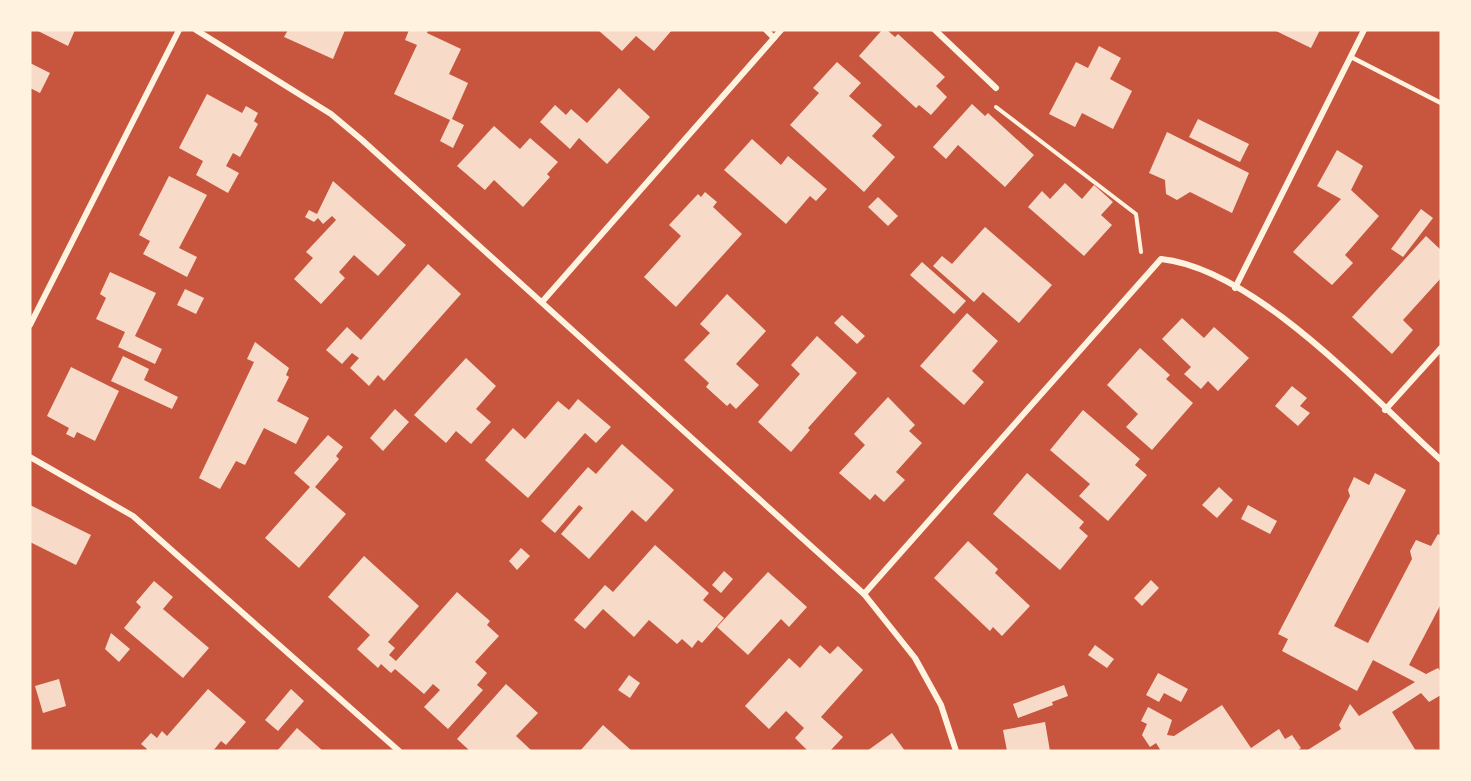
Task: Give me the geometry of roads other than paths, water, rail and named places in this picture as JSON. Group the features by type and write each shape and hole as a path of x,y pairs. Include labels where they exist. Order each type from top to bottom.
{"street":[{"path":"30,325 179,30"},
{"path":"196,30 331,114 864,594 915,658 941,705 956,751"},
{"path":"766,30 774,38"},
{"path":"542,302 781,30"},
{"path":"935,30 996,88"},
{"path":"1235,288 1364,30"},
{"path":"864,594 1161,259 1185,262 1235,288 1290,321 1441,460"},
{"path":"1385,410 1441,348"},
{"path":"30,457 133,516 399,751"}],"lane":[{"path":"1351,57 1441,103"}]}
